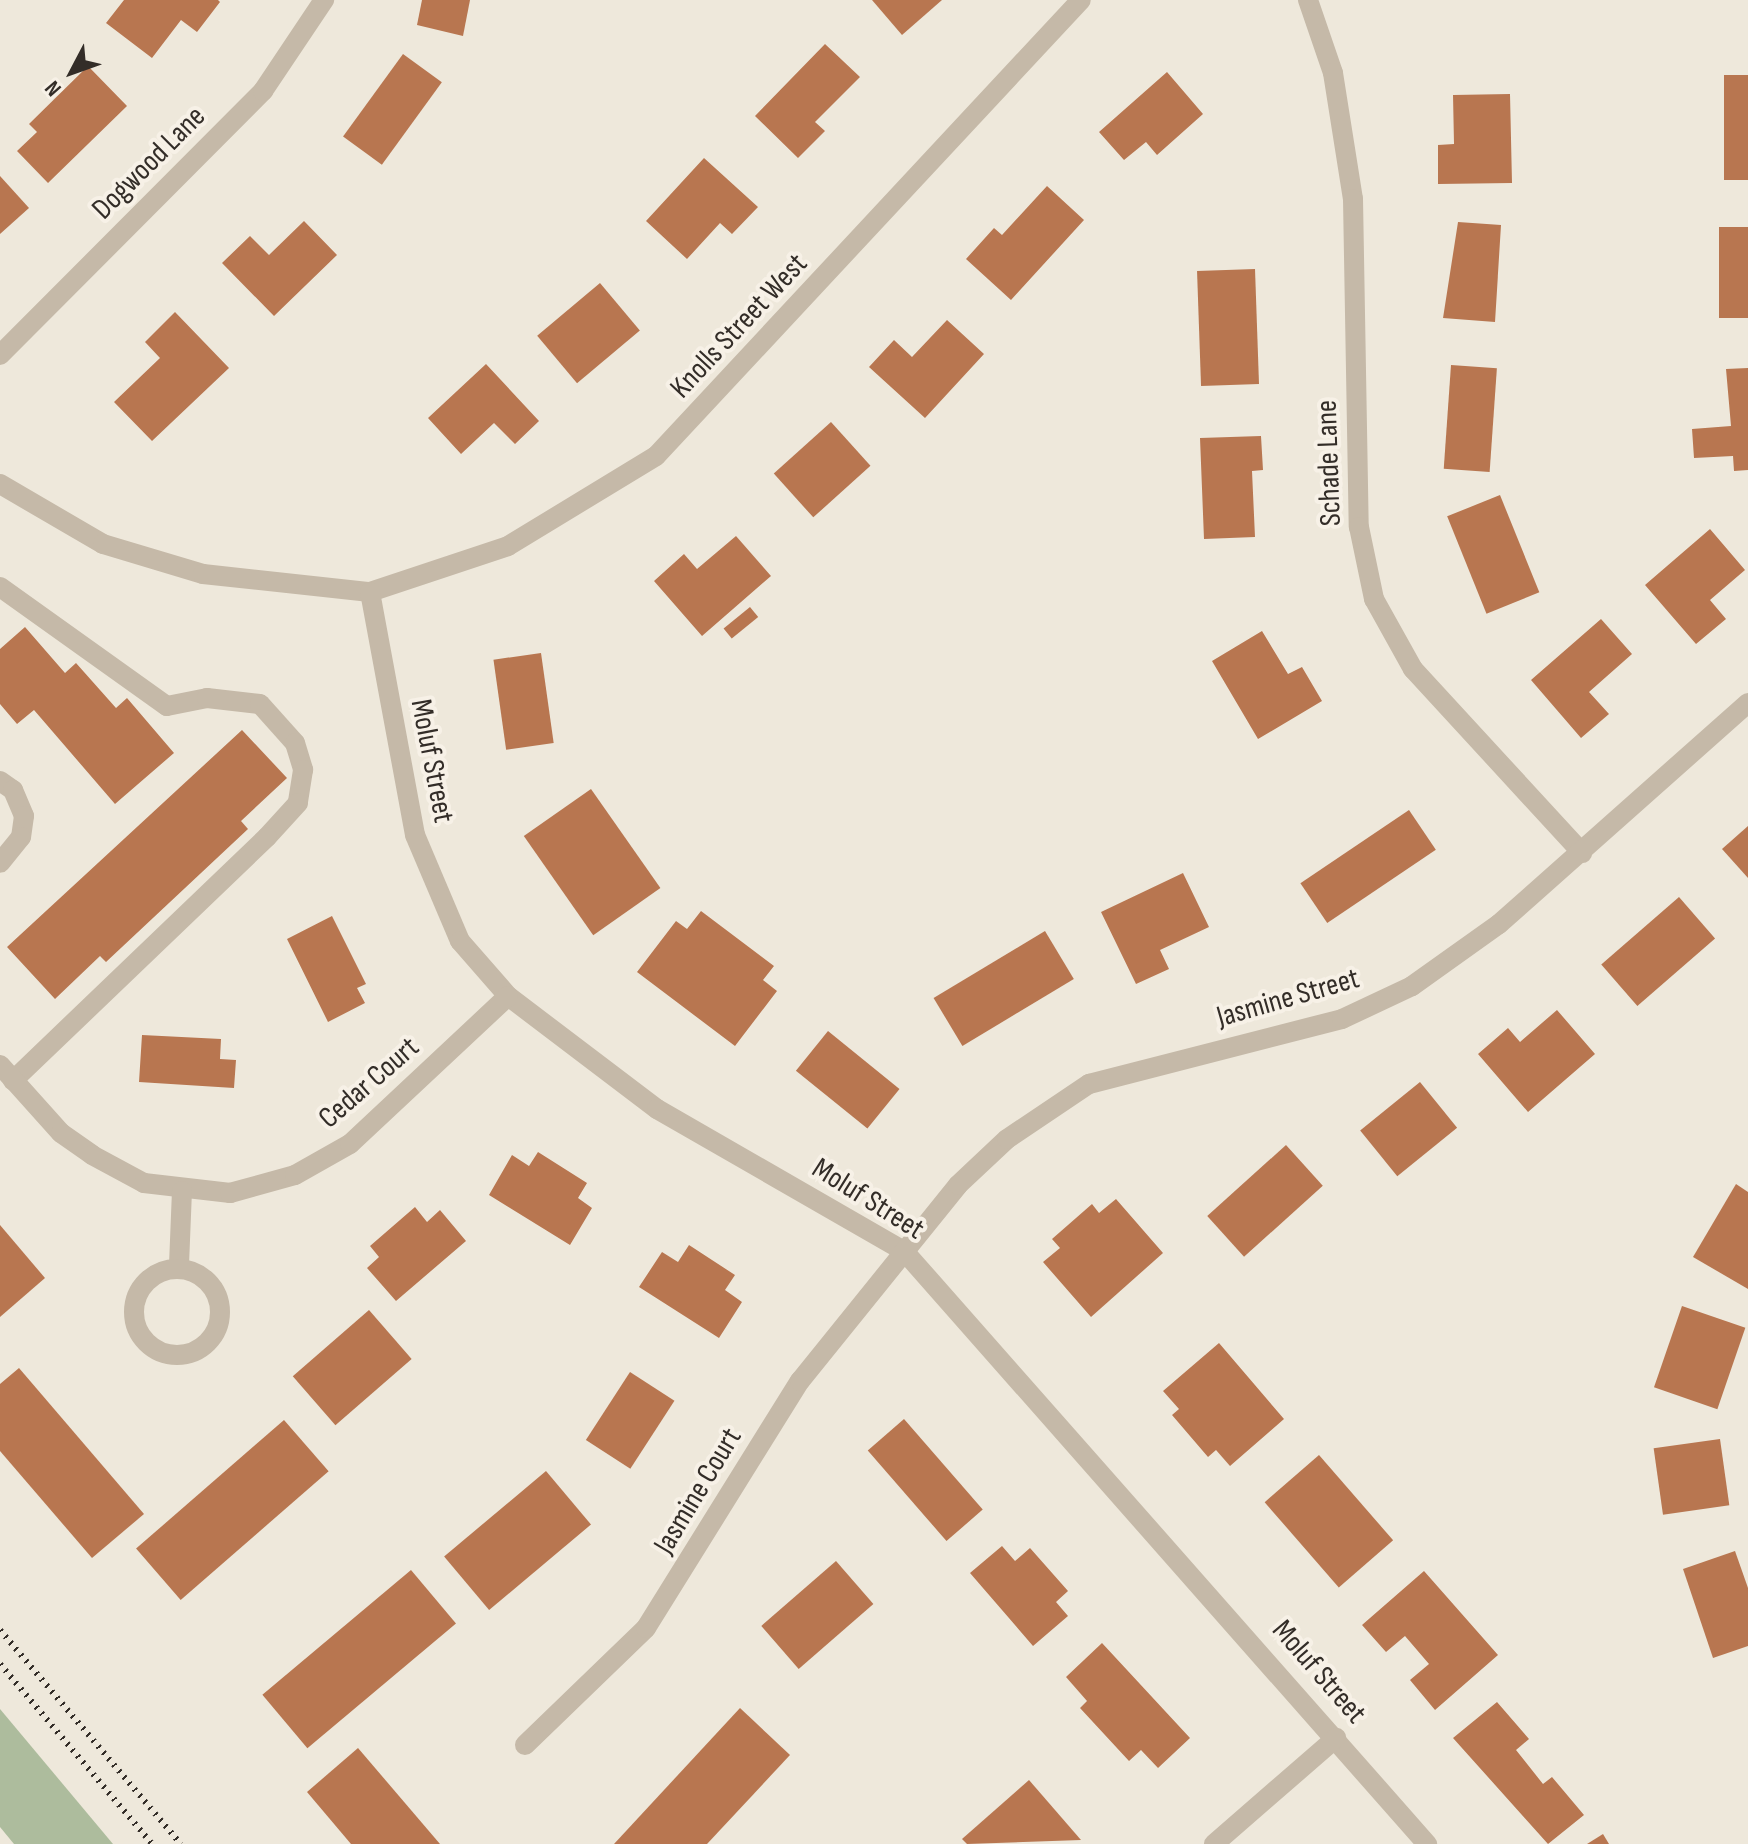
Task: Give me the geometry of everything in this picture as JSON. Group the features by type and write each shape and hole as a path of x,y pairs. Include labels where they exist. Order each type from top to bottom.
{"street":[{"name":"Dogwood Lane","path":"0,355 263,91 324,0"},
{"name":"Knolls Street West","path":"370,592 508,546 656,456 1081,0"},
{"name":"Schade Lane","path":"1308,0 1336,87 1353,199 1359,527 1374,599 1413,669 1582,853"},
{"path":"0,484 54,520 153,562 370,592"},
{"path":"0,587 167,706 207,698 260,704 295,743 303,770 298,803 267,837 7,1073"},
{"name":"Moluf Street","path":"370,592 415,835 460,941 508,996 657,1109 904,1251 1427,1844"},
{"name":"Jasmine Street","path":"904,1251 958,1185 1050,1107 1089,1084 1378,1005 1499,924 1748,703"},
{"path":"0,781 13,790 24,816 21,837 0,863"},
{"name":"Cedar Court","path":"7,1073 92,1155 144,1183 182,1191 260,1187 350,1144 508,996"},
{"path":"179,1265 182,1191"},
{"name":"Jasmine Court","path":"525,1745 646,1628 800,1381 904,1251"},
{"path":"179,1265 208,1282 218,1319 212,1338 182,1359 158,1352 137,1322 146,1283 179,1265"},
{"path":"1214,1844 1336,1738"}],"green space":[{"path":"0,1709 113,1844 14,1844 0,1827"}],"building":[{"path":"124,0 220,2 197,32 181,20 152,58 106,23"},
{"path":"422,0 470,0 463,36 417,25"},
{"path":"872,0 942,0 902,35"},
{"path":"825,44 860,77 815,122 825,131 798,158 755,116"},
{"path":"403,54 442,82 382,165 343,137"},
{"path":"88,66 127,106 48,183 17,151 37,132 29,124"},
{"path":"1167,72 1203,114 1157,155 1146,142 1124,160 1099,132"},
{"path":"1724,75 1748,75 1748,180 1724,180"},
{"path":"1510,94 1512,183 1438,184 1438,145 1454,144 1453,95"},
{"path":"704,158 758,207 732,234 720,223 687,259 646,221"},
{"path":"0,176 29,208 0,234"},
{"path":"1047,186 1084,220 1011,300 966,259 994,228 1002,235"},
{"path":"304,221 337,255 274,316 222,263 250,236 269,255"},
{"path":"1458,222 1501,225 1495,322 1443,318"},
{"path":"1719,227 1748,227 1748,318 1719,318"},
{"path":"1255,269 1259,384 1201,386 1197,271"},
{"path":"600,283 640,330 577,383 537,336"},
{"path":"175,312 229,368 152,441 114,402 160,358 145,342"},
{"path":"947,320 984,354 925,418 869,367 894,340 912,357"},
{"path":"486,364 539,421 515,444 494,423 461,454 428,418"},
{"path":"1451,365 1497,368 1490,472 1444,469"},
{"path":"1748,368 1748,470 1734,471 1733,456 1694,458 1692,429 1731,426 1726,369"},
{"path":"831,422 870,466 813,517 774,474"},
{"path":"1261,436 1263,470 1252,471 1255,537 1204,539 1200,438"},
{"path":"1500,495 1539,592 1486,614 1447,516"},
{"path":"1710,529 1745,570 1710,600 1726,619 1696,644 1645,585"},
{"path":"736,536 771,576 702,636 654,581 684,554 697,569"},
{"path":"750,607 758,617 732,638 724,628"},
{"path":"1601,619 1632,654 1589,692 1609,714 1581,738 1531,680"},
{"path":"25,627 65,673 76,663 116,708 127,698 174,753 115,804 34,710 17,724 0,704 0,649"},
{"path":"1262,631 1288,674 1302,667 1322,701 1258,739 1212,661"},
{"path":"541,653 554,743 506,750 493,660"},
{"path":"242,730 287,778 241,821 248,829 106,962 100,956 55,999 7,947"},
{"path":"591,789 660,888 593,935 524,836"},
{"path":"1409,810 1436,850 1327,923 1300,883"},
{"path":"1748,826 1748,878 1722,849"},
{"path":"1183,873 1209,927 1160,950 1169,969 1136,984 1101,912"},
{"path":"1679,897 1715,939 1637,1006 1601,965"},
{"path":"701,911 774,966 763,980 777,991 735,1046 637,972 676,921 687,929"},
{"path":"332,916 366,984 357,988 365,1003 328,1022 287,939"},
{"path":"1045,931 1074,979 962,1046 934,998"},
{"path":"1557,1010 1595,1054 1528,1112 1478,1054 1508,1028 1520,1042"},
{"path":"828,1031 899,1089 867,1129 796,1071"},
{"path":"142,1035 221,1039 220,1059 236,1060 234,1088 139,1082"},
{"path":"1420,1082 1457,1128 1397,1176 1360,1130"},
{"path":"1286,1145 1323,1186 1244,1257 1207,1216"},
{"path":"538,1152 587,1183 578,1198 592,1208 570,1245 489,1195 512,1155 529,1166"},
{"path":"1736,1184 1748,1192 1748,1289 1693,1257"},
{"path":"1116,1199 1163,1253 1091,1317 1043,1262 1060,1248 1052,1239 1092,1204 1099,1213"},
{"path":"415,1207 427,1222 440,1210 466,1241 396,1301 367,1268 379,1257 370,1246"},
{"path":"0,1225 45,1278 0,1317"},
{"path":"689,1245 735,1275 725,1290 742,1302 719,1338 639,1287 662,1252 678,1262"},
{"path":"1682,1306 1745,1328 1717,1409 1654,1387"},
{"path":"369,1310 412,1359 335,1425 293,1376"},
{"path":"1219,1343 1284,1419 1230,1466 1216,1450 1208,1457 1172,1415 1179,1409 1163,1391"},
{"path":"19,1368 144,1514 92,1558 0,1451 0,1384"},
{"path":"630,1372 674,1401 630,1469 586,1440"},
{"path":"904,1419 983,1510 947,1541 868,1450"},
{"path":"284,1420 329,1471 181,1600 136,1549"},
{"path":"1720,1439 1729,1505 1663,1515 1654,1448"},
{"path":"1319,1455 1393,1540 1339,1588 1265,1502"},
{"path":"546,1471 591,1525 489,1610 444,1556"},
{"path":"1002,1546 1015,1561 1030,1548 1068,1591 1056,1602 1068,1616 1033,1646 970,1573"},
{"path":"1735,1551 1748,1588 1748,1646 1713,1658 1683,1569"},
{"path":"836,1561 873,1604 799,1669 761,1626"},
{"path":"411,1570 456,1624 307,1748 262,1695"},
{"path":"1424,1571 1498,1655 1435,1710 1410,1680 1429,1664 1405,1636 1386,1652 1362,1625"},
{"path":"1102,1643 1190,1738 1158,1768 1141,1750 1129,1761 1080,1708 1087,1701 1066,1677"},
{"path":"1497,1702 1529,1739 1516,1750 1543,1784 1552,1777 1584,1815 1548,1844 1453,1738"},
{"path":"740,1708 790,1755 707,1844 614,1844"},
{"path":"358,1748 440,1844 351,1844 307,1792"},
{"path":"1029,1780 1081,1840 967,1844 962,1839"},
{"path":"1603,1834 1609,1844 1587,1844"}],"railway":[{"path":"0,1630 181,1844"},
{"path":"0,1664 152,1844"}]}
